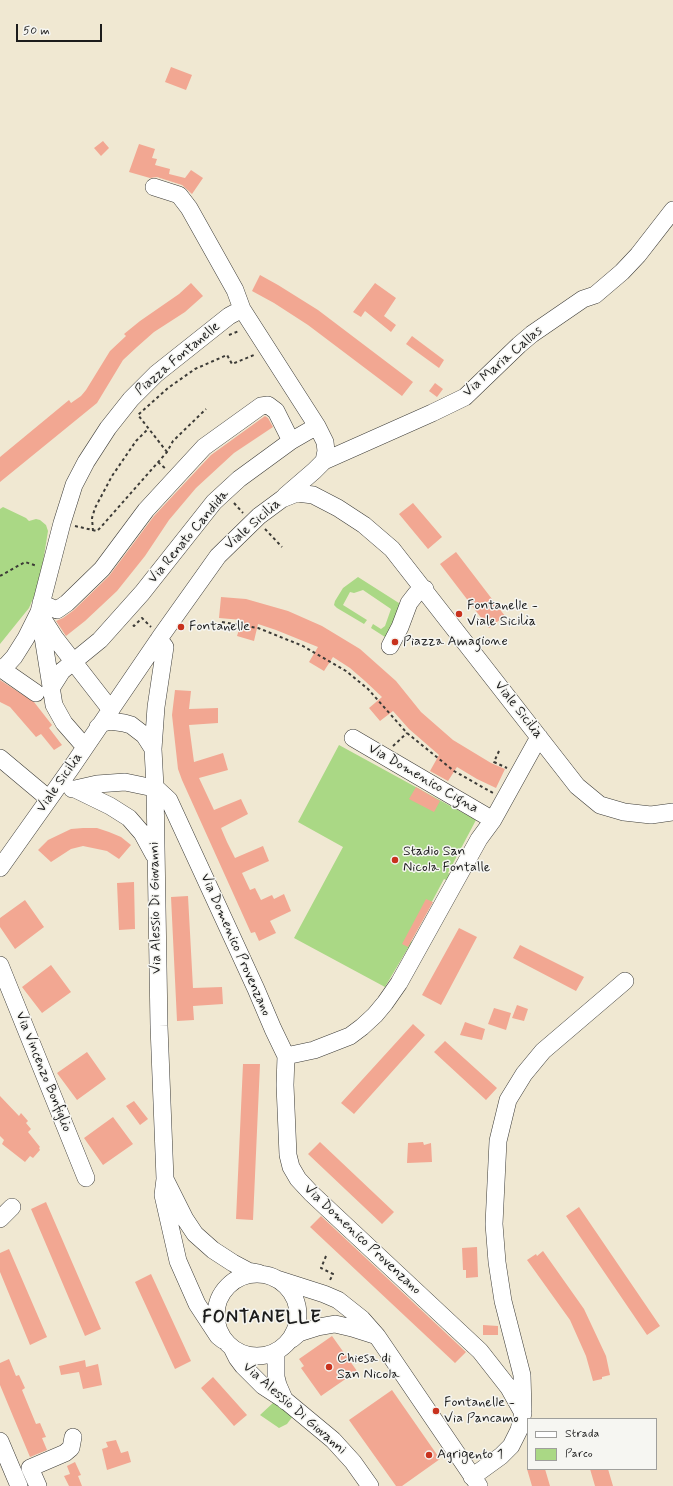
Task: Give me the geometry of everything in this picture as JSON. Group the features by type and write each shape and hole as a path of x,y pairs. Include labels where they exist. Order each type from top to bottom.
{"street":[{"path":"154,187 179,195 189,208 235,290 242,308 317,426 325,442 326,451 324,460 314,471 282,499"},
{"name":"Via Maria Callas","path":"324,460 465,397 532,334 583,299 595,295 622,272 638,255 673,210"},
{"name":"Piazza Fontanelle","path":"40,608 62,523 74,485 86,462 108,428 131,399 156,374 229,316 242,308"},
{"path":"40,608 58,610 67,602 102,569 146,510 204,447 261,406 268,405 276,411 291,441"},
{"name":"Via Renato Candida","path":"43,692 62,671 100,640 123,615 214,502 239,479 291,441 317,426"},
{"name":"Viale Sicilia","path":"0,868 218,556 254,521 282,499 297,493 313,495 338,508 364,524 392,549 425,589 576,786 600,805 624,812 651,815 673,812"},
{"path":"390,646 400,627 409,603 416,594 425,589"},
{"path":"40,608 54,638 111,710"},
{"path":"40,608 14,657 1,669 43,692 54,705 64,723 85,747"},
{"path":"40,608 43,692"},
{"name":"Via Alessio Di Giovanni","path":"160,637 165,647 156,707 152,787 165,1179 164,1195 178,1261 197,1304 218,1336 228,1345 243,1354 252,1357 260,1357 282,1349 292,1339 295,1332 298,1318 298,1307 295,1298 286,1286 270,1276 248,1271 233,1263 213,1250 195,1234 184,1219 165,1179"},
{"path":"98,727 103,723 110,722 131,725 144,735 153,749"},
{"path":"286,1056 314,1050 350,1036 375,1016 399,983 479,839 493,820 539,737"},
{"name":"Via Domenico Cigna","path":"353,738 493,820"},
{"path":"0,758 54,792 97,784 125,782 152,787"},
{"name":"Via Domenico Provenzano","path":"152,787 169,800 250,974 273,1030 286,1056 285,1085 288,1155 291,1167 298,1179 310,1193 480,1351 509,1388 523,1412"},
{"path":"75,789 110,806 128,818 142,833 155,856"},
{"name":"Via Vincenzo Bonfiglio","path":"0,965 86,1178"},
{"path":"270,1276 338,1300 362,1319 377,1336 475,1482 511,1446 519,1430 524,1404 522,1375 503,1301 496,1256 494,1224 498,1141 508,1100 524,1074 543,1051 625,981"},
{"name":"Via Alessio Di Giovanni","path":"270,1276 251,1274 240,1277 228,1285 222,1293 216,1307 215,1316 218,1330 243,1366 263,1386 286,1401 333,1440 353,1462 370,1486"},
{"path":"292,1339 299,1333 318,1327 335,1324 377,1336"},
{"path":"276,1352 276,1377 278,1385 286,1401"},
{"path":"38,1486 30,1468 65,1453 71,1448 74,1437"},
{"path":"0,1441 19,1486"}],"path":[{"path":"228,336 239,331 243,337"},
{"path":"167,452 138,415 168,388 195,369 227,355 232,364 254,355 250,349"},
{"path":"62,523 93,531 101,528 167,452 173,441 206,409"},
{"path":"93,531 92,518 95,508 112,476 136,441 148,429"},
{"path":"229,507 234,503 282,547"},
{"path":"0,576 25,562 50,570"},
{"path":"123,615 134,626 142,618 160,637"},
{"path":"222,622 258,628 303,646 346,671 368,689 407,733 454,771 495,794 498,790"},
{"path":"387,758 392,748 407,733"},
{"path":"499,751 494,762 508,769 506,774"},
{"path":"324,1294 333,1274 320,1268 326,1256"}],"green space":[{"path":"3,507 26,518 29,521 36,519 40,520 46,525 48,531 43,562 35,594 29,608 0,644 0,509"},
{"path":"358,577 402,605 390,637 385,637 371,628 373,624 381,629 385,626 391,609 363,590 354,593 350,592 343,605 367,620 364,624 334,605 343,588"},
{"name":"Stadio San Nicola Fontalle","path":"339,745 476,820 448,873 453,876 450,882 444,879 411,941 416,944 413,950 408,948 385,987 294,938 343,847 298,822"},
{"path":"274,1402 293,1416 287,1424 279,1428 260,1415"}],"building":[{"path":"171,67 192,75 186,90 165,82"},
{"path":"103,141 109,148 101,156 94,148"},
{"path":"139,144 155,149 152,158 157,159 155,165 170,169 169,174 185,178 191,170 203,178 192,194 182,185 157,177 150,178 129,172"},
{"path":"260,275 318,310 413,382 402,396 308,325 252,291"},
{"path":"191,283 203,296 185,312 154,332 123,360 97,403 0,482 0,457 69,400 71,403 81,396 110,351 126,336 124,334 179,294"},
{"path":"375,283 396,298 384,316 396,325 391,332 365,311 361,317 353,312"},
{"path":"412,336 444,360 439,368 406,344"},
{"path":"435,383 443,389 437,397 429,391"},
{"path":"265,416 268,418 273,427 234,453 196,488 169,520 145,556 117,591 85,621 66,636 56,621 74,610 109,576 154,516 211,455"},
{"path":"413,503 442,537 428,549 399,514"},
{"path":"456,552 505,616 489,628 440,564"},
{"path":"221,597 246,599 288,611 322,626 360,649 396,681 421,712 453,740 491,763 505,769 496,788 457,767 448,781 430,771 439,755 409,729 393,711 380,721 369,708 382,697 350,668 333,657 324,671 309,662 318,647 258,624 254,641 237,636 242,620 219,618"},
{"path":"0,680 34,702 52,725 49,728 62,745 54,750 41,734 36,737 10,707 0,702"},
{"path":"175,690 191,691 189,709 218,708 218,723 189,725 194,762 223,753 228,770 199,778 214,810 241,799 248,814 221,828 227,842 235,858 263,846 269,861 242,873 250,890 255,888 261,900 272,895 274,899 284,894 291,911 270,921 276,933 259,941 255,932 251,933 178,769 172,715"},
{"path":"416,787 440,801 434,812 409,799"},
{"path":"97,828 109,832 121,837 131,845 119,859 107,851 83,846 71,849 51,862 38,850 48,840 71,829"},
{"path":"134,882 135,929 119,930 117,883"},
{"path":"188,896 193,988 222,987 223,1004 193,1006 194,1020 177,1021 171,897"},
{"path":"426,899 433,902 408,947 402,944"},
{"path":"25,900 44,927 15,949 0,927 0,918"},
{"path":"459,928 477,937 441,1005 422,995"},
{"path":"520,945 584,977 576,991 513,958"},
{"path":"51,965 71,992 42,1013 22,987"},
{"path":"517,1005 528,1009 524,1021 512,1018"},
{"path":"494,1008 511,1013 506,1030 488,1024"},
{"path":"465,1022 485,1029 482,1040 460,1035"},
{"path":"413,1024 425,1035 354,1114 341,1103"},
{"path":"445,1041 497,1088 486,1100 434,1052"},
{"path":"87,1052 106,1079 77,1100 57,1073"},
{"path":"243,1064 260,1064 253,1220 236,1219"},
{"path":"0,1096 19,1116 21,1113 28,1121 26,1123 31,1129 28,1132 40,1147 40,1150 33,1158 30,1156 25,1162 2,1144 4,1140 0,1136"},
{"path":"134,1101 148,1119 140,1125 126,1106"},
{"path":"113,1117 133,1144 103,1165 84,1138"},
{"path":"320,1142 394,1212 382,1224 308,1154"},
{"path":"423,1142 424,1145 431,1143 432,1162 407,1163 408,1143"},
{"path":"46,1202 101,1329 85,1336 31,1209"},
{"path":"579,1207 660,1326 647,1335 566,1216"},
{"path":"321,1216 466,1352 455,1363 310,1227"},
{"path":"477,1247 478,1277 466,1278 466,1270 463,1270 462,1248"},
{"path":"9,1249 47,1337 30,1345 0,1272 0,1253"},
{"path":"543,1251 584,1309 606,1356 610,1375 602,1377 602,1379 593,1381 586,1356 570,1320 527,1260 536,1254 537,1256"},
{"path":"151,1274 191,1361 175,1369 135,1282"},
{"path":"483,1325 498,1326 498,1335 483,1335"},
{"name":"Chiesa di San Nicola","path":"332,1336 357,1371 321,1396 301,1368 304,1366 299,1359"},
{"path":"9,1359 16,1376 19,1375 25,1388 22,1390 36,1424 40,1423 46,1437 42,1438 47,1450 30,1457 0,1385 0,1363"},
{"path":"85,1360 86,1367 98,1364 102,1385 83,1389 79,1372 61,1375 59,1366"},
{"path":"213,1377 247,1415 234,1426 201,1388"},
{"path":"392,1390 440,1459 402,1486 396,1486 349,1420"},
{"path":"116,1440 121,1453 128,1451 131,1462 107,1470 102,1449 108,1447 106,1442"},
{"path":"75,1462 81,1475 78,1476 82,1486 69,1486 64,1476 70,1474 67,1466"},
{"path":"527,1470 545,1470 550,1486 532,1486"},
{"path":"590,1470 608,1470 613,1486 595,1486"}],"place":[{"name":"Fontanelle - Viale Sicilia","path":"459,614"},
{"name":"Fontanelle","path":"181,627"},
{"name":"Piazza Amagione","path":"395,642"},
{"name":"Stadio San Nicola Fontalle","path":"395,860"},
{"name":"Chiesa di San Nicola","path":"329,1367"},
{"name":"Fontanelle - Via Pancamo","path":"436,1411"},
{"name":"Agrigento 1","path":"429,1455"}],"district":[{"name":"FONTANELLE","path":"262,1318"}]}
